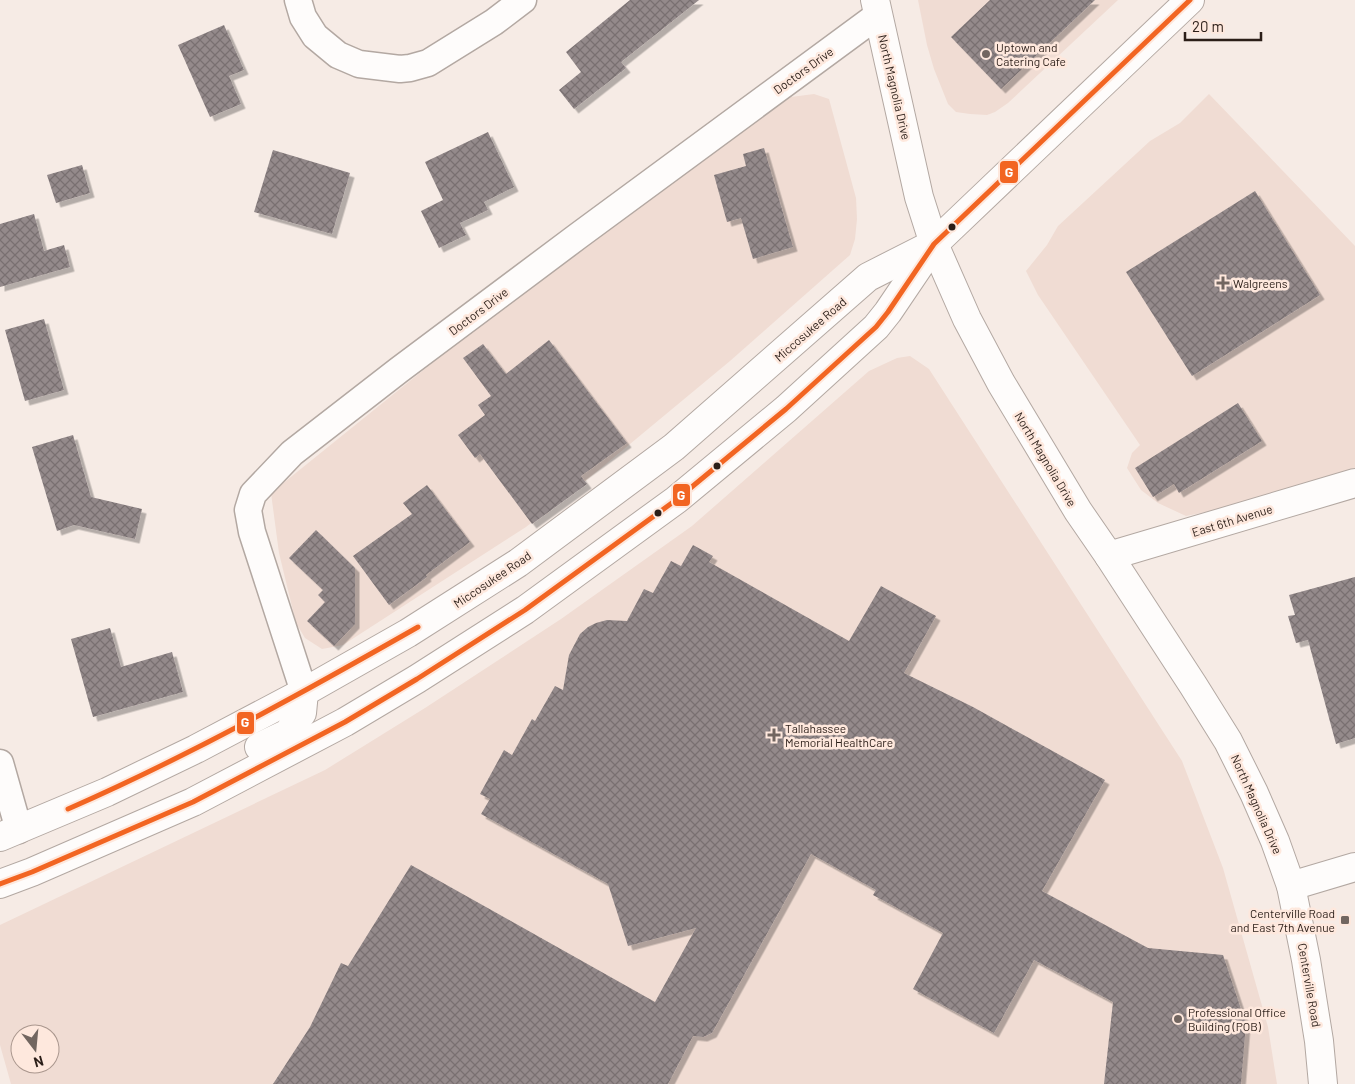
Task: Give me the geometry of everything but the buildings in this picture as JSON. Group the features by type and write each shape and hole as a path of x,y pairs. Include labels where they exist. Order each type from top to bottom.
{"street":[{"path":"298,0 303,17 315,36 338,55 359,64 400,69 428,63 494,22 523,0"},
{"name":"Miccosukee Road","path":"0,884 193,802 344,722 417,679 525,610 676,500 786,409 876,327 934,244 1190,0"},
{"name":"North Magnolia Drive","path":"876,7 919,197 934,244 967,319 1001,383 1078,511 1110,556 1228,741 1270,828 1291,886"},
{"name":"Doctors Drive","path":"304,692 252,532 248,510 253,494 292,453 876,7"},
{"name":"Miccosukee Road","path":"10,834 107,792 196,749 408,634 518,562 674,447 868,277 934,244"},
{"name":"East 6th Avenue","path":"1110,556 1355,483"},
{"path":"141,824 165,795 288,732 302,713 304,692"},
{"path":"0,763 10,834"},
{"path":"1291,886 1355,867"},
{"name":"Centerville Road","path":"1291,886 1306,960 1319,1041 1323,1084"}],"shaded area":[{"path":"918,0 1118,0 1008,103 987,115 956,112 948,104 927,45"},
{"path":"814,94 829,99 856,198 857,219 855,239 850,255 730,361 589,478 526,527 343,645 322,649 305,638 296,623 279,553 271,493 478,326 617,221 791,97"},
{"path":"1209,94 1355,246 1355,468 1211,511 1186,516 1158,503 1141,490 1127,468 1132,453 1140,445 1038,295 1026,271 1047,245 1058,226 1150,141 1180,123"},
{"name":"Tallahassee Memorial HealthCare","path":"910,356 929,369 1182,761 1223,868 1268,1027 1277,1084 11,1084 0,1045 0,925 325,770 425,708 561,619 692,526 869,371 897,358"}],"transit line":[{"name":"G","path":"0,884 193,802 345,722 417,679 525,610 676,500 786,409 876,327 934,244 1190,0"},
{"name":"G","path":"68,809 202,745 418,627"}],"place":[{"name":"Uptown and Catering Cafe","path":"986,54"},
{"name":"Walgreens","path":"1223,283"},
{"name":"Tallahassee Memorial HealthCare","path":"774,735"},
{"name":"Centerville Road and East 7th Avenue","path":"1345,920"},
{"name":"Professional Office Building (POB)","path":"1178,1019"}]}
